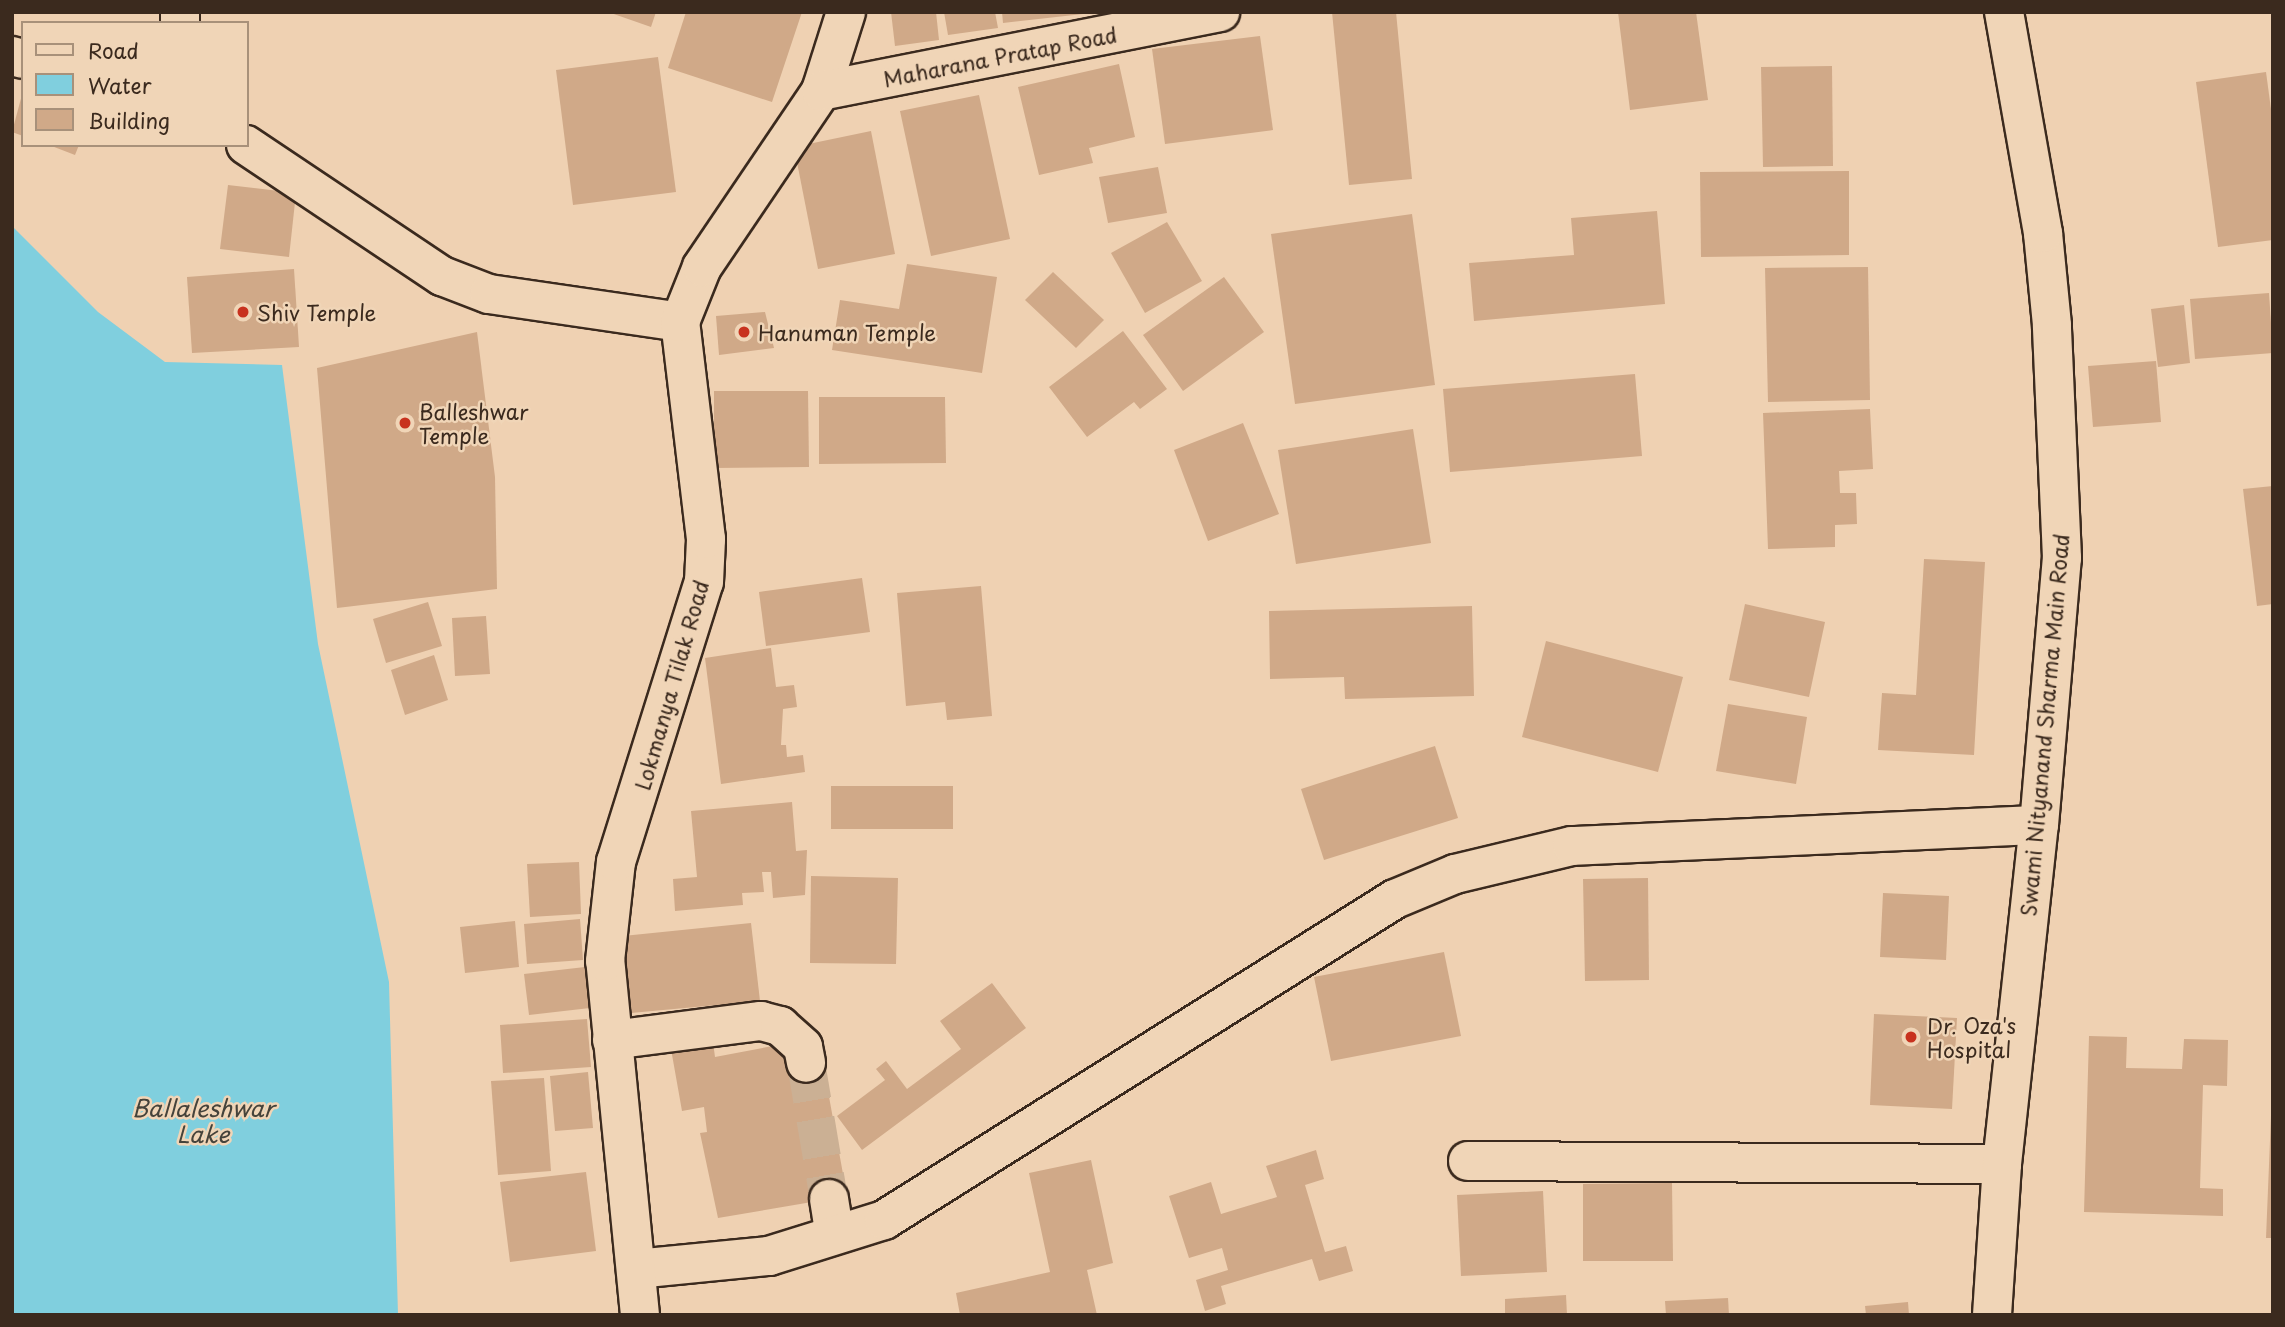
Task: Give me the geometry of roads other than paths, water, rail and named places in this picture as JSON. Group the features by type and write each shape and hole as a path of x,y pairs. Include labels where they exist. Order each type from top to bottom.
{"street":[{"name":"Lokmanya Tilak Road","path":"640,1315 605,961 616,862 704,582 706,539 680,322 702,267 821,91 846,12"},
{"name":"Maharana Pratap Road","path":"821,91 1220,12"},
{"name":"Swami Nityanand Sharma Main Road","path":"1992,1315 2002,1164 2039,825 2062,558 2052,325 2043,233 2004,12"},
{"path":"248,146 442,276 489,294 680,322"},
{"path":"636,1269 769,1256 832,1217 884,1220 936,1191 1395,899 1455,874 1572,846 2039,825"},
{"path":"612,1040 761,1021 780,1026 803,1047 806,1063"},
{"path":"1468,1161 2002,1164"}],"water":[{"name":"Ballaleshwar Lake","path":"12,226 98,312 165,362 282,365 318,644 389,982 398,1315 12,1315"}],"tunnel":[{"path":"806,1063 829,1199"}],"place":[{"name":"Shiv Temple","path":"243,312"},
{"name":"Hanuman Temple","path":"744,332"},
{"name":"Balleshwar Temple","path":"405,423"},
{"name":"Dr. Oza's Hospital","path":"1911,1037"}]}
